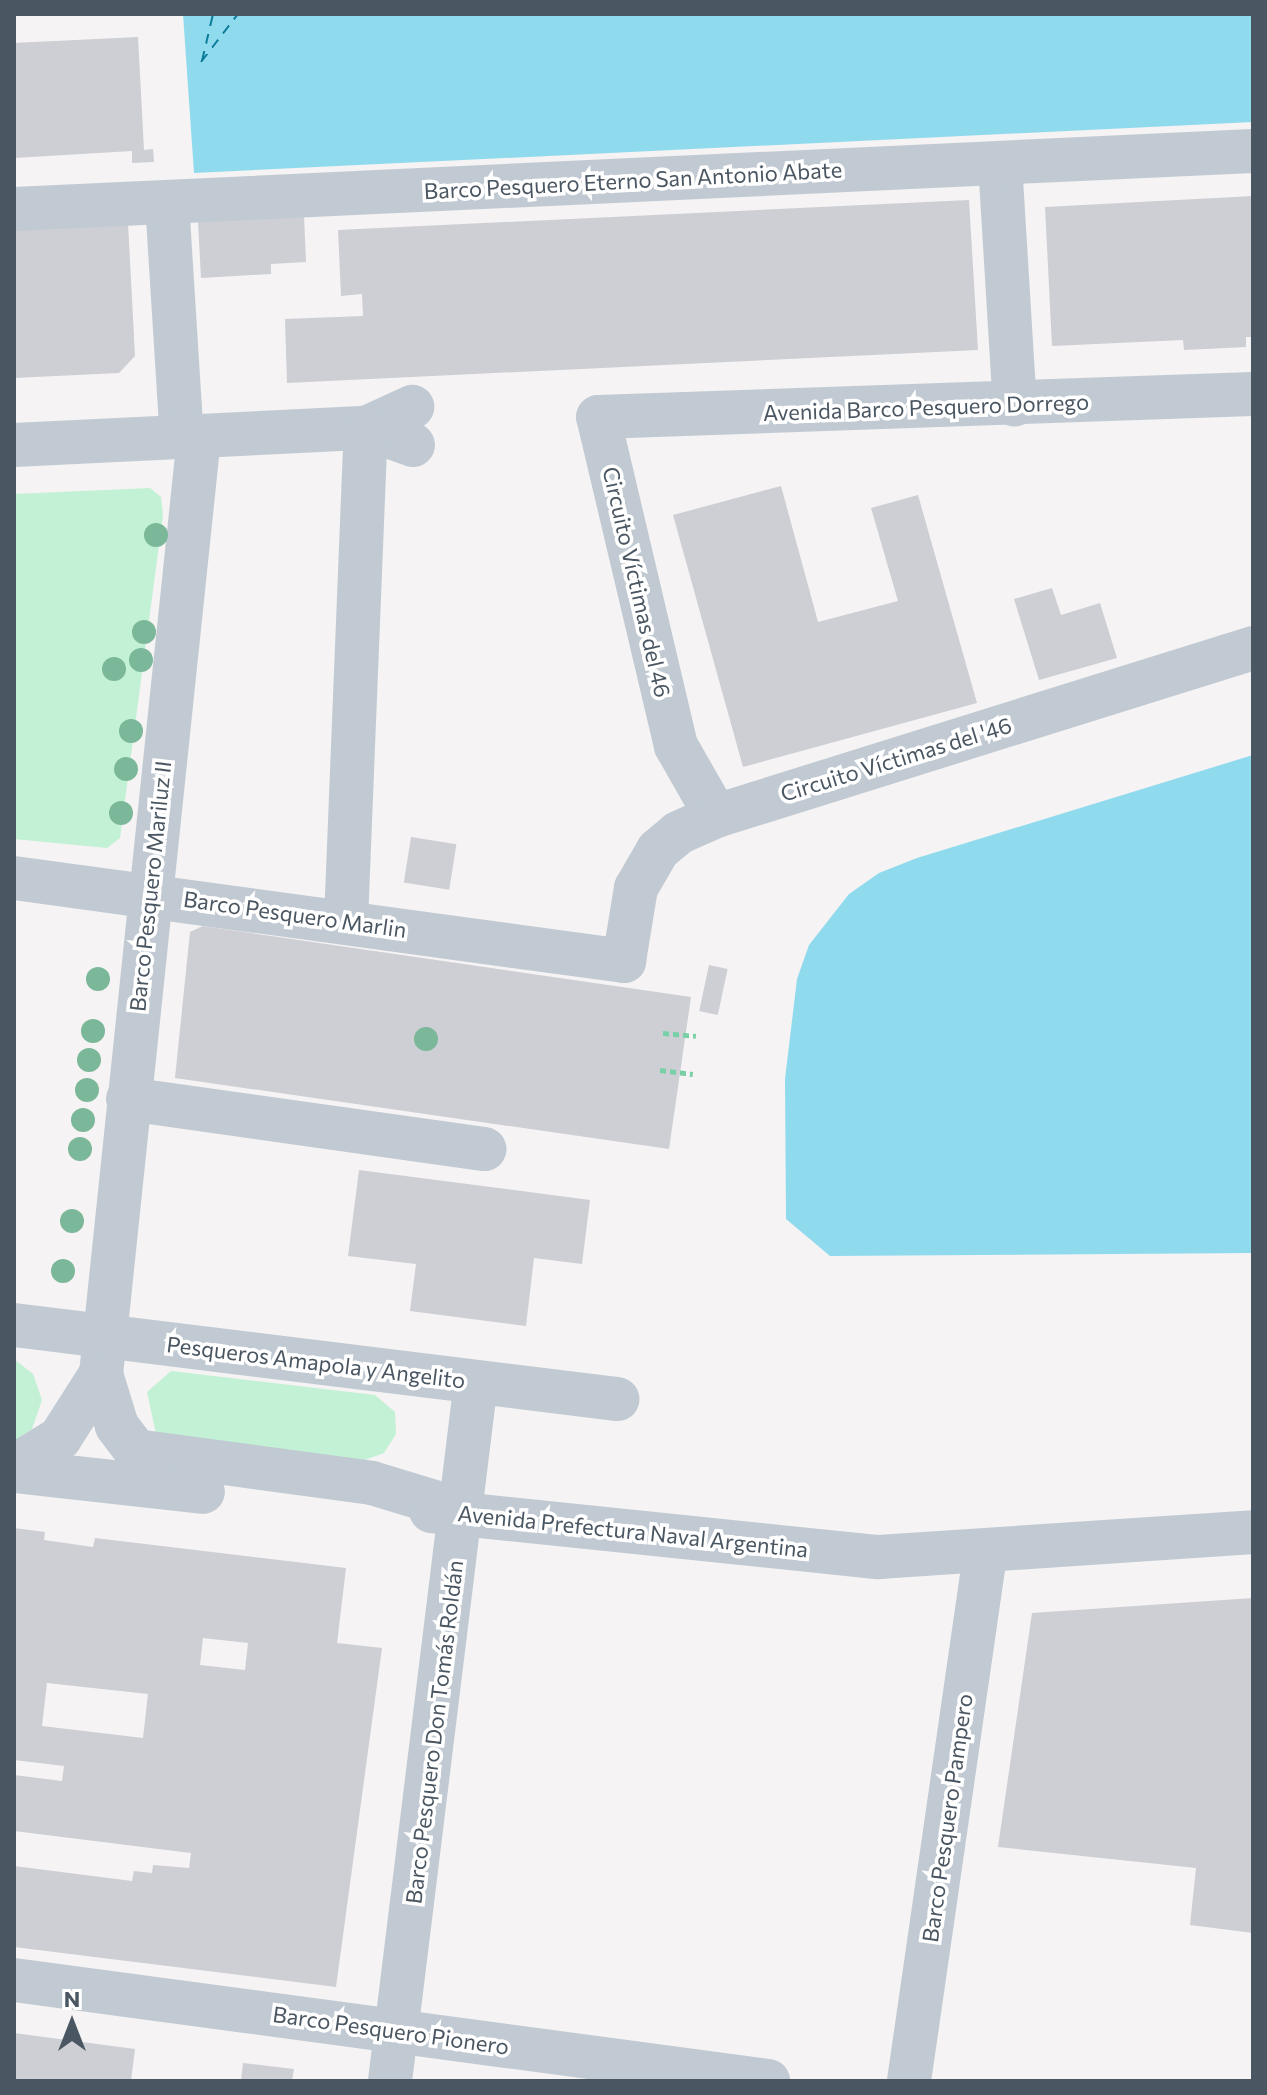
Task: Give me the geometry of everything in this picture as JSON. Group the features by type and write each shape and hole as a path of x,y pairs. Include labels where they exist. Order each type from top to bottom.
{"street":[{"name":"Barco Pesquero Eterno San Antonio Abate","path":"14,209 1253,151"},
{"path":"1000,163 1015,405"},
{"name":"Barco Pesquero Mariluz II","path":"103,1355 191,437 167,202"},
{"name":"Avenida Barco Pesquero Dorrego","path":"598,417 1015,405 1253,394"},
{"name":"Circuito Víctimas del 46","path":"598,417 676,746 716,816"},
{"path":"14,445 413,426"},
{"path":"346,921 366,428"},
{"name":"Circuito Víctimas del '46","path":"624,961 645,867 678,833 716,816 1253,648"},
{"name":"Barco Pesquero Marlin","path":"14,878 624,961"},
{"path":"128,1099 485,1149"},
{"name":"Pesqueros Amapola y Angelito","path":"14,1325 103,1355 476,1382 617,1399"},
{"path":"14,1469 60,1438 103,1355"},
{"path":"103,1355 117,1426 136,1451 372,1483 461,1510"},
{"name":"Barco Pesquero Don Tomás Roldán","path":"390,2081 476,1382"},
{"name":"Avenida Prefectura Naval Argentina","path":"14,1469 370,1511 461,1510 836,1554 985,1555 1253,1532"},
{"name":"Barco Pesquero Pampero","path":"909,2081 985,1555"},
{"name":"Barco Pesquero Pionero","path":"14,1980 768,2081"}],"path":[{"path":"663,1033 696,1036"},
{"path":"660,1070 693,1074"}],"green space":[{"path":"150,488 161,497 163,515 120,838 107,848 14,839 14,494"},
{"path":"14,1359 33,1374 42,1400 32,1429 14,1441"},
{"path":"171,1371 375,1395 395,1412 396,1434 384,1453 362,1461 156,1434 147,1392"}],"water":[{"path":"183,14 1253,14 1253,122 194,173"},
{"path":"1253,755 1253,1253 830,1256 786,1219 785,1079 797,979 809,945 849,894 879,873 917,858"}],"building":[{"path":"138,37 144,150 153,149 154,162 132,163 132,151 14,158 14,43"},
{"path":"1253,196 1253,337 1246,337 1246,347 1184,350 1183,340 1052,346 1045,207"},
{"path":"969,200 978,350 287,383 285,319 363,316 362,294 341,296 338,230"},
{"path":"304,216 306,262 271,264 271,274 201,278 198,222"},
{"path":"128,223 135,356 119,373 14,378 14,228"},
{"path":"781,486 818,622 898,601 871,508 918,495 977,703 743,767 673,515"},
{"path":"1052,588 1061,615 1100,603 1117,658 1039,680 1014,599"},
{"path":"411,837 456,844 449,890 404,882"},
{"path":"203,926 691,997 669,1149 175,1078 190,932"},
{"path":"709,965 728,969 718,1015 699,1011"},
{"path":"359,1170 590,1200 582,1264 534,1258 526,1326 410,1311 416,1264 348,1256"},
{"path":"14,1528 45,1532 44,1540 93,1547 95,1538 346,1568 337,1643 382,1648 336,1987 14,1947 14,1866 132,1881 134,1871 152,1873 153,1865 189,1868 191,1853 14,1831 14,1775 62,1781 64,1766 14,1760","holes":["203,1638 248,1643 245,1670 200,1665","47,1683 148,1694 143,1738 42,1726"]},
{"path":"1253,1598 1253,1933 1190,1925 1196,1868 998,1847 1032,1613"},
{"path":"14,2033 135,2049 131,2081 14,2081"},
{"path":"243,2063 294,2069 292,2081 241,2081"}],"ferry route":[{"path":"202,61 213,14"},
{"path":"201,62 238,14"}]}
